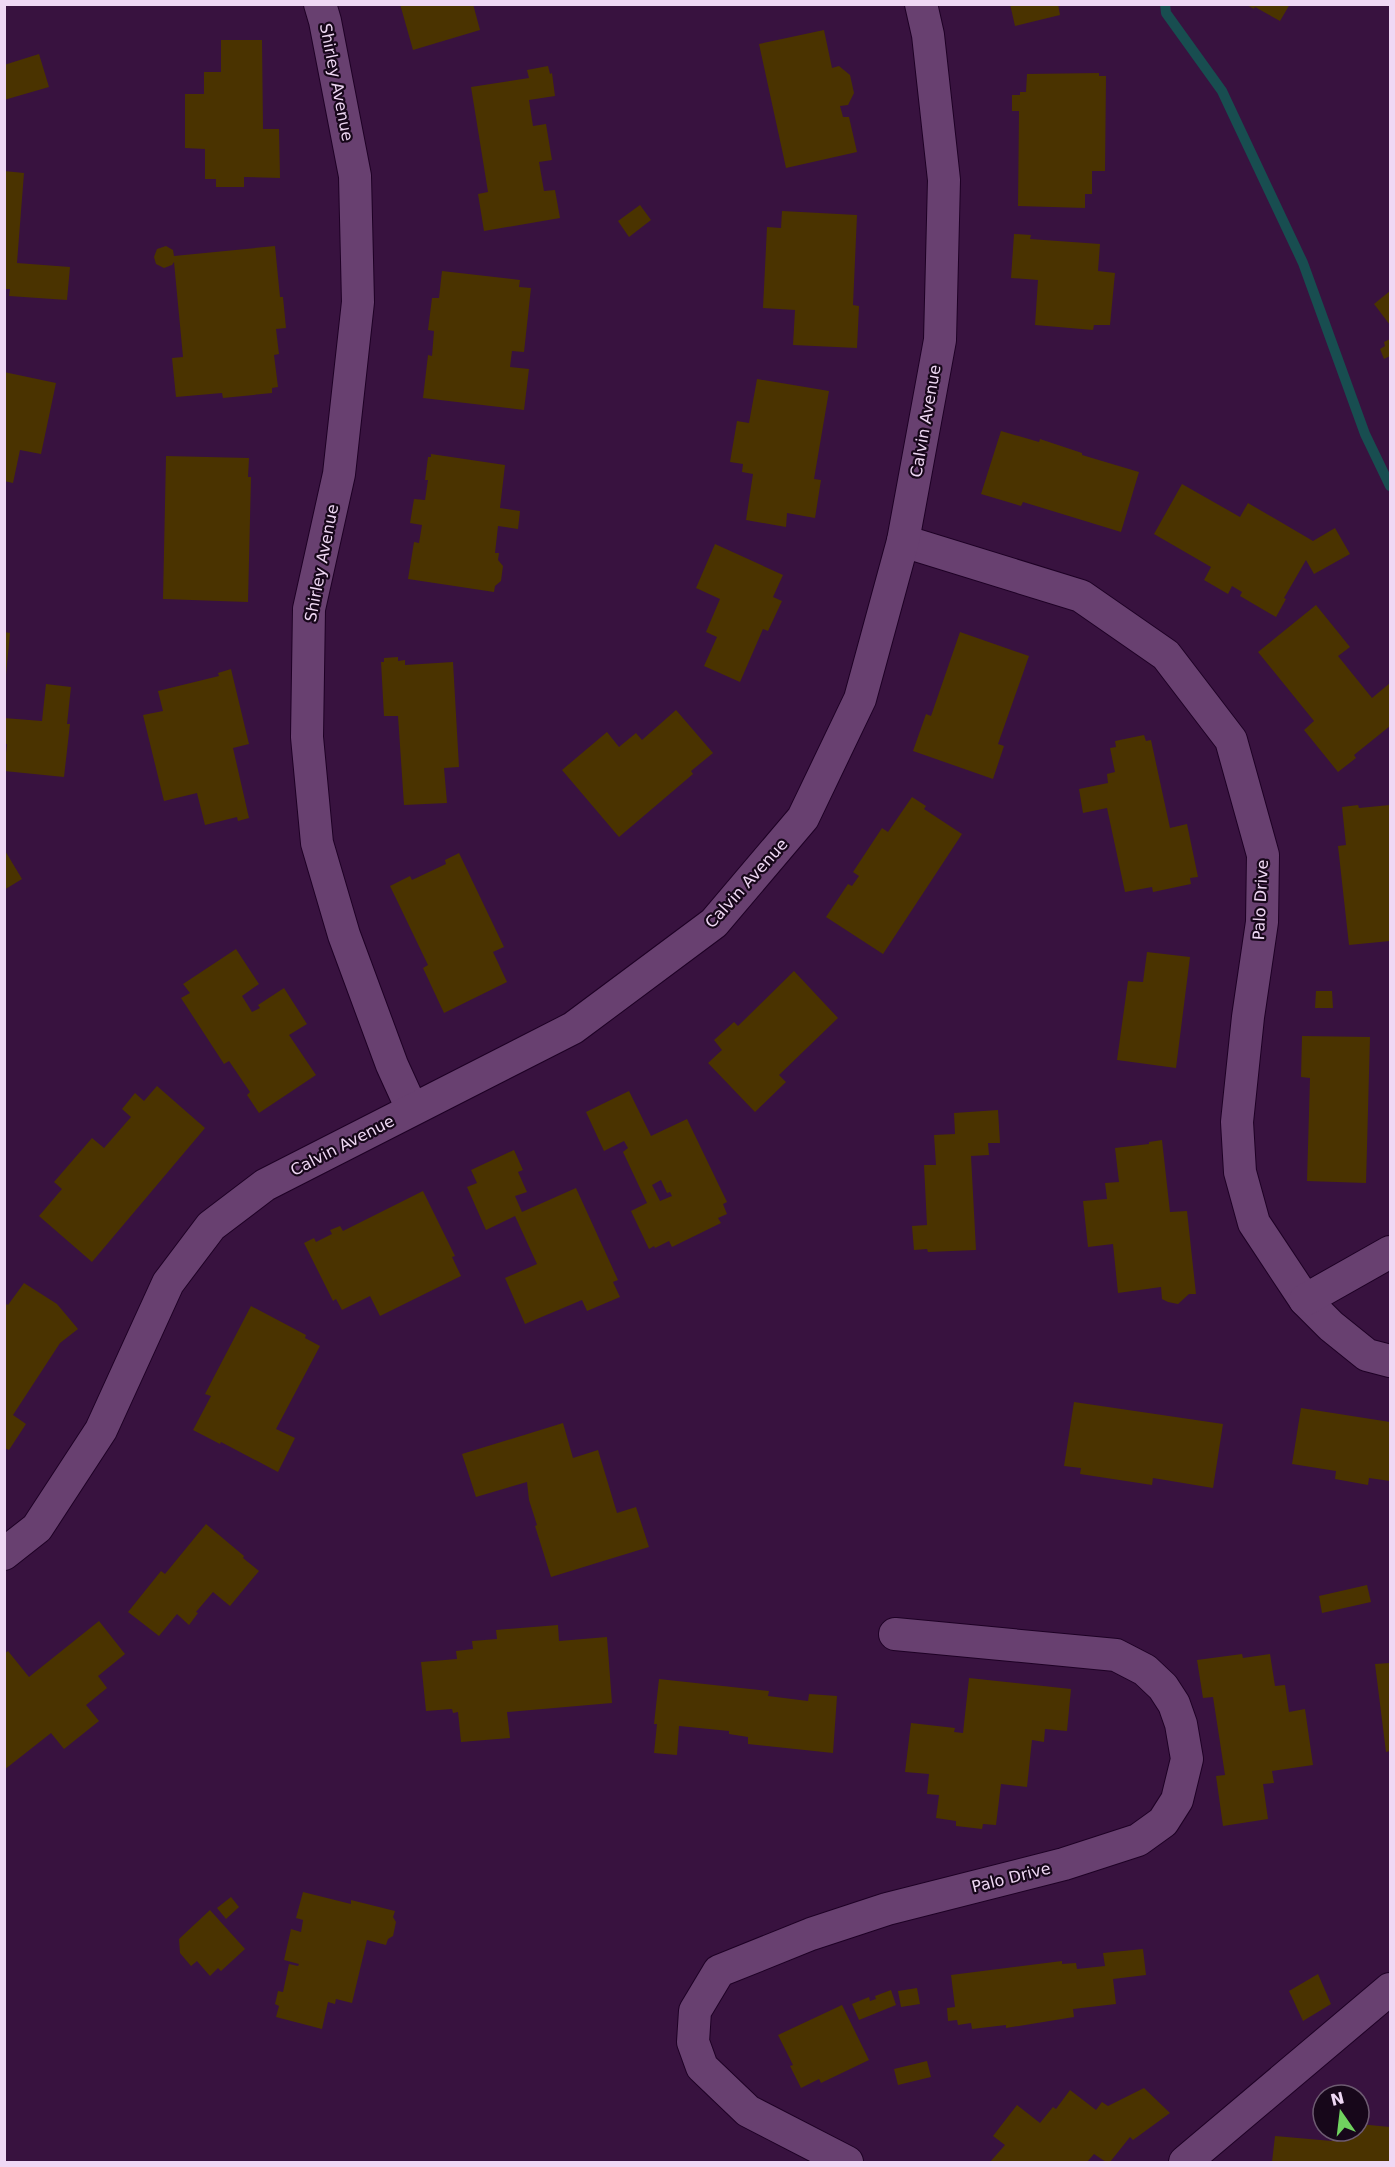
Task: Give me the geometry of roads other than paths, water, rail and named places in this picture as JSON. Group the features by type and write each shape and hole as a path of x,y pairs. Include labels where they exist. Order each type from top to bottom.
{"street":[{"name":"Shirley Avenue","path":"320,4 355,176 358,302 339,474 309,609 307,737 317,843 344,935 392,1065 412,1109"},
{"name":"Calvin Avenue","path":"4,1554 37,1528 101,1430 168,1283 211,1226 266,1185 573,1028 714,923 803,818 860,699 903,541 940,340 944,180 928,35 921,4"},
{"name":"Palo Drive","path":"903,541 1082,596 1166,655 1231,740 1263,855 1262,922 1252,981 1237,1122 1240,1172 1254,1223 1305,1300 1331,1326 1367,1355 1390,1361"},
{"path":"1305,1300 1390,1252"},
{"name":"Palo Drive","path":"847,2163 748,2111 702,2067 693,2042 695,2011 719,1971 811,1934 887,1909 1064,1864 1138,1839 1163,1822 1177,1800 1187,1759 1181,1724 1174,1704 1163,1687 1145,1670 1116,1655 895,1634"},
{"path":"1185,2163 1390,1989"}],"waterway":[{"path":"1165,4 1166,13 1222,91 1303,263 1365,434 1390,486"}]}
